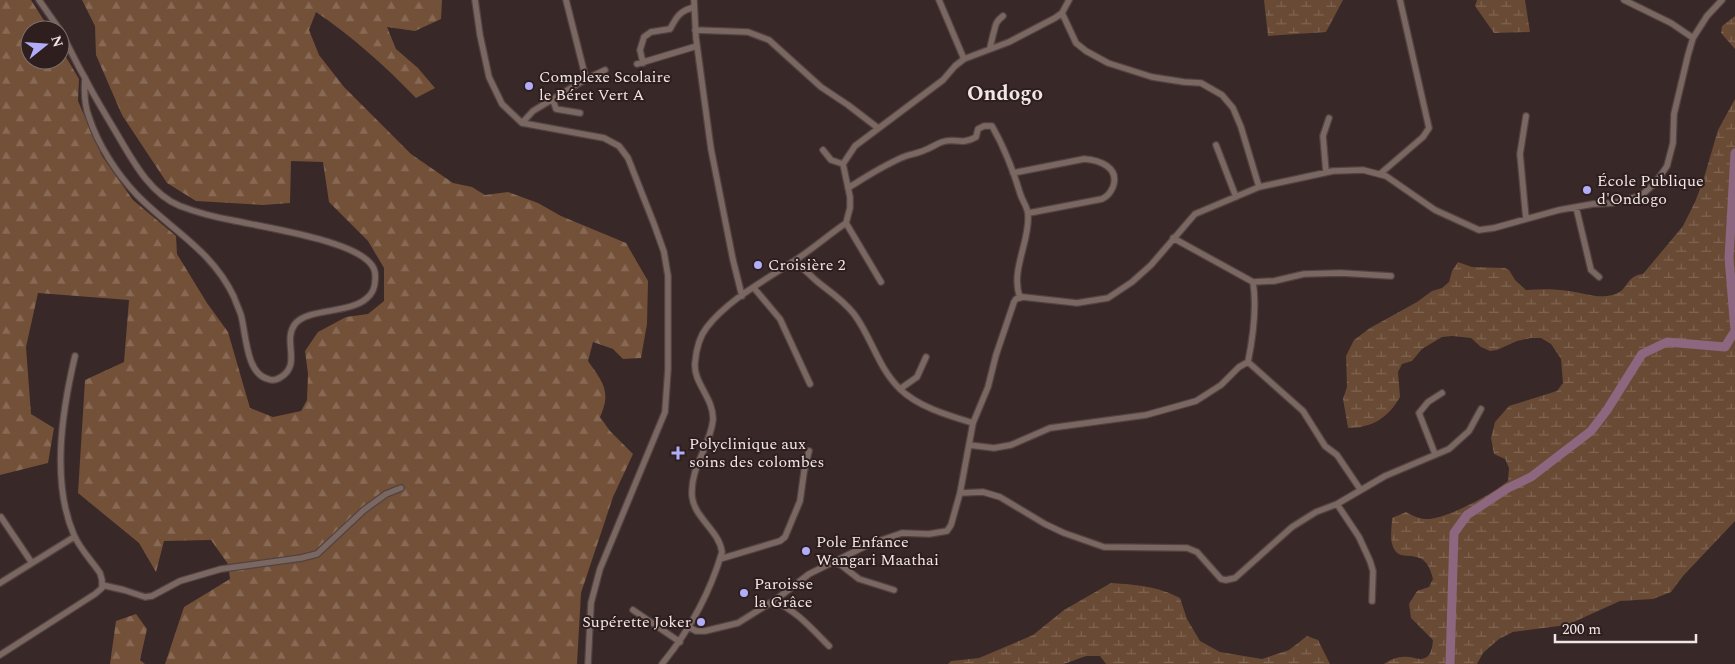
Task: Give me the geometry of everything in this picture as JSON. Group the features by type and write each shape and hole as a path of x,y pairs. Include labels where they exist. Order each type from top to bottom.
{"street":[{"path":"40,0 53,20"},
{"path":"475,0 489,77 502,104 522,123 604,138 619,146 628,158 664,252 668,276 668,369 665,412 600,569 591,604 588,664"},
{"path":"566,0 586,79"},
{"path":"939,0 964,58"},
{"path":"662,664 680,642 689,627 722,552 721,546 699,513 692,497 693,475 709,437 713,421 710,401 697,376 694,365 699,342 704,331 715,318 742,296 846,223 850,208 843,164 855,146 943,80 964,58 1029,33 1062,13 1069,0"},
{"path":"1380,174 1423,137 1429,128 1400,0"},
{"path":"1624,0 1671,23 1693,38"},
{"path":"689,627 700,632 730,626 742,621 774,601 805,576 870,544 902,533 929,534 947,531 960,493 973,423 988,387 996,355 1014,302 1020,298 1077,302 1108,298 1141,274 1195,214 1260,187 1346,169 1380,174 1393,180 1434,210 1475,228 1486,229 1554,210 1593,204 1608,204 1628,200 1643,194 1656,182 1667,166 1672,154 1676,106 1693,38 1707,16 1722,0"},
{"path":"694,3 695,30 711,149 742,296"},
{"path":"694,3 677,16 670,29 651,32 644,37 640,50 640,64 697,46"},
{"path":"1062,13 1076,43 1086,51 1108,62 1152,77 1201,83 1222,95 1233,108 1241,127 1260,187"},
{"path":"990,48 994,34 993,28 996,21 1003,16"},
{"path":"695,30 748,32 769,40 820,87 878,128"},
{"path":"70,49 136,165 147,179 167,198 178,205 192,210 310,236 359,254 372,264 376,281 371,293 360,303 299,320 292,330 290,345 292,360 289,372 278,379 272,380 265,379 258,374 251,362 238,306 220,273 200,250 138,195 110,160 88,116 84,96 85,78"},
{"path":"522,123 533,111 586,79 605,70"},
{"path":"552,100 556,109 580,113"},
{"path":"1526,116 1520,154 1526,219"},
{"path":"1326,172 1323,136 1329,118"},
{"path":"848,188 866,176 905,156 925,150 941,142 970,140 976,137 978,129 984,126 992,126 1029,213 1028,230 1023,246 1017,281 1020,298"},
{"path":"1216,145 1236,197"},
{"path":"823,150 832,160 843,164"},
{"path":"1013,172 1084,158 1095,159 1108,165 1112,171 1114,182 1107,196 1102,199 1029,213"},
{"path":"1576,207 1591,270 1599,277"},
{"path":"846,223 882,282"},
{"path":"1173,238 1253,282 1274,281 1304,274 1341,273 1391,276"},
{"path":"792,262 798,264 820,284 839,297 851,310 866,333 885,372 900,389 915,400 944,414 973,423"},
{"path":"1248,362 1254,299 1253,282"},
{"path":"754,288 780,319 810,384"},
{"path":"0,655 102,588 100,573 74,537 65,512 61,492 63,427 75,356"},
{"path":"900,389 917,377 926,357"},
{"path":"969,445 994,448 1011,445 1050,428 1132,418 1196,401 1221,385 1239,367 1248,362"},
{"path":"1248,362 1303,411 1325,446 1337,455 1360,489"},
{"path":"1239,367 1250,366 1260,373"},
{"path":"1435,454 1419,413 1428,402 1442,393"},
{"path":"960,493 984,492 1000,497 1064,533 1104,547 1187,548 1197,552 1221,579 1226,580 1235,578 1292,527 1316,512 1337,504 1384,476 1449,449 1469,431 1481,409"},
{"path":"720,559 780,541 785,537 800,501 809,451"},
{"path":"102,585 145,597 152,596 194,576 221,569 302,558 317,554 364,510 386,494 401,488"},
{"path":"1337,504 1359,537 1370,561 1373,571 1372,601"},
{"path":"1,517 32,563"},
{"path":"0,583 74,537"},
{"path":"833,562 841,565 859,579 894,590"},
{"path":"774,601 790,608 829,646"},
{"path":"633,610 680,642"}],"green space":[{"path":"0,0 31,0 44,20 20,20 20,70 70,70 70,64 79,79 78,101 102,156 133,200 176,236 177,254 207,303 228,332 250,408 273,417 301,411 307,400 308,374 305,351 318,332 346,317 368,314 384,301 384,268 368,241 329,202 323,162 291,161 290,203 263,205 196,201 167,183 122,115 96,55 95,26 82,0 442,0 441,19 415,31 387,27 396,49 418,68 435,88 416,98 368,52 316,12 309,30 319,55 344,87 411,154 453,183 472,187 485,195 508,192 538,203 561,216 626,243 648,281 647,324 641,358 623,359 613,349 593,342 588,361 604,387 604,408 600,417 610,431 633,454 613,497 581,593 577,664 165,664 184,607 230,579 228,564 211,540 164,541 156,572 139,543 78,493 85,380 124,362 129,300 38,293 26,347 31,414 54,428 48,463 0,475"},
{"path":"1264,0 1343,0 1326,32 1268,36"},
{"path":"1477,0 1525,0 1530,32 1494,33 1475,6"},
{"path":"1735,16 1735,49 1721,33 1722,26"},
{"path":"1735,99 1735,521 1683,576 1671,592 1653,599 1620,601 1567,625 1513,632 1499,639 1483,653 1477,664 1384,664 1392,659 1401,657 1419,659 1427,657 1433,640 1411,618 1409,604 1417,591 1429,587 1433,579 1425,561 1414,556 1403,555 1394,549 1391,538 1392,518 1406,512 1424,519 1443,516 1480,499 1508,481 1509,468 1505,459 1494,454 1491,438 1495,422 1509,406 1557,391 1563,383 1561,359 1551,344 1541,338 1517,341 1490,351 1481,347 1471,338 1442,337 1422,349 1412,361 1402,364 1398,372 1400,397 1385,416 1372,424 1348,428 1343,399 1347,387 1346,356 1354,340 1370,328 1417,302 1432,291 1442,288 1449,282 1452,271 1458,262 1472,267 1505,268 1509,270 1515,280 1526,290 1558,290 1601,296 1621,291 1629,281 1637,275 1643,274 1683,226 1703,181 1718,130"},
{"path":"1111,583 1138,585 1180,598 1187,619 1200,641 1220,652 1262,659 1289,650 1307,636 1318,640 1330,664 1106,664 1100,656 1086,656 1064,664 948,664 951,661 979,658 1033,635 1064,610"},
{"path":"136,614 147,629 140,660 145,664 110,664 116,621"}],"waterway":[{"path":"1450,664 1454,533 1467,515 1508,488 1531,477 1591,431 1607,410 1642,354 1667,342 1725,347 1735,331 1729,258 1735,153"}],"place":[{"name":"Complexe Scolaire le Béret Vert A","path":"529,86"},
{"name":"École Publique d'Ondogo","path":"1587,190"},
{"name":"Croisière 2","path":"758,265"},
{"name":"Polyclinique aux soins des colombes","path":"678,453"},
{"name":"Pole Enfance Wangari Maathai","path":"806,551"},
{"name":"Paroisse la Grâce","path":"744,593"},
{"name":"Supérette Joker","path":"701,622"}],"district":[{"name":"Ondogo","path":"1005,94"}]}
